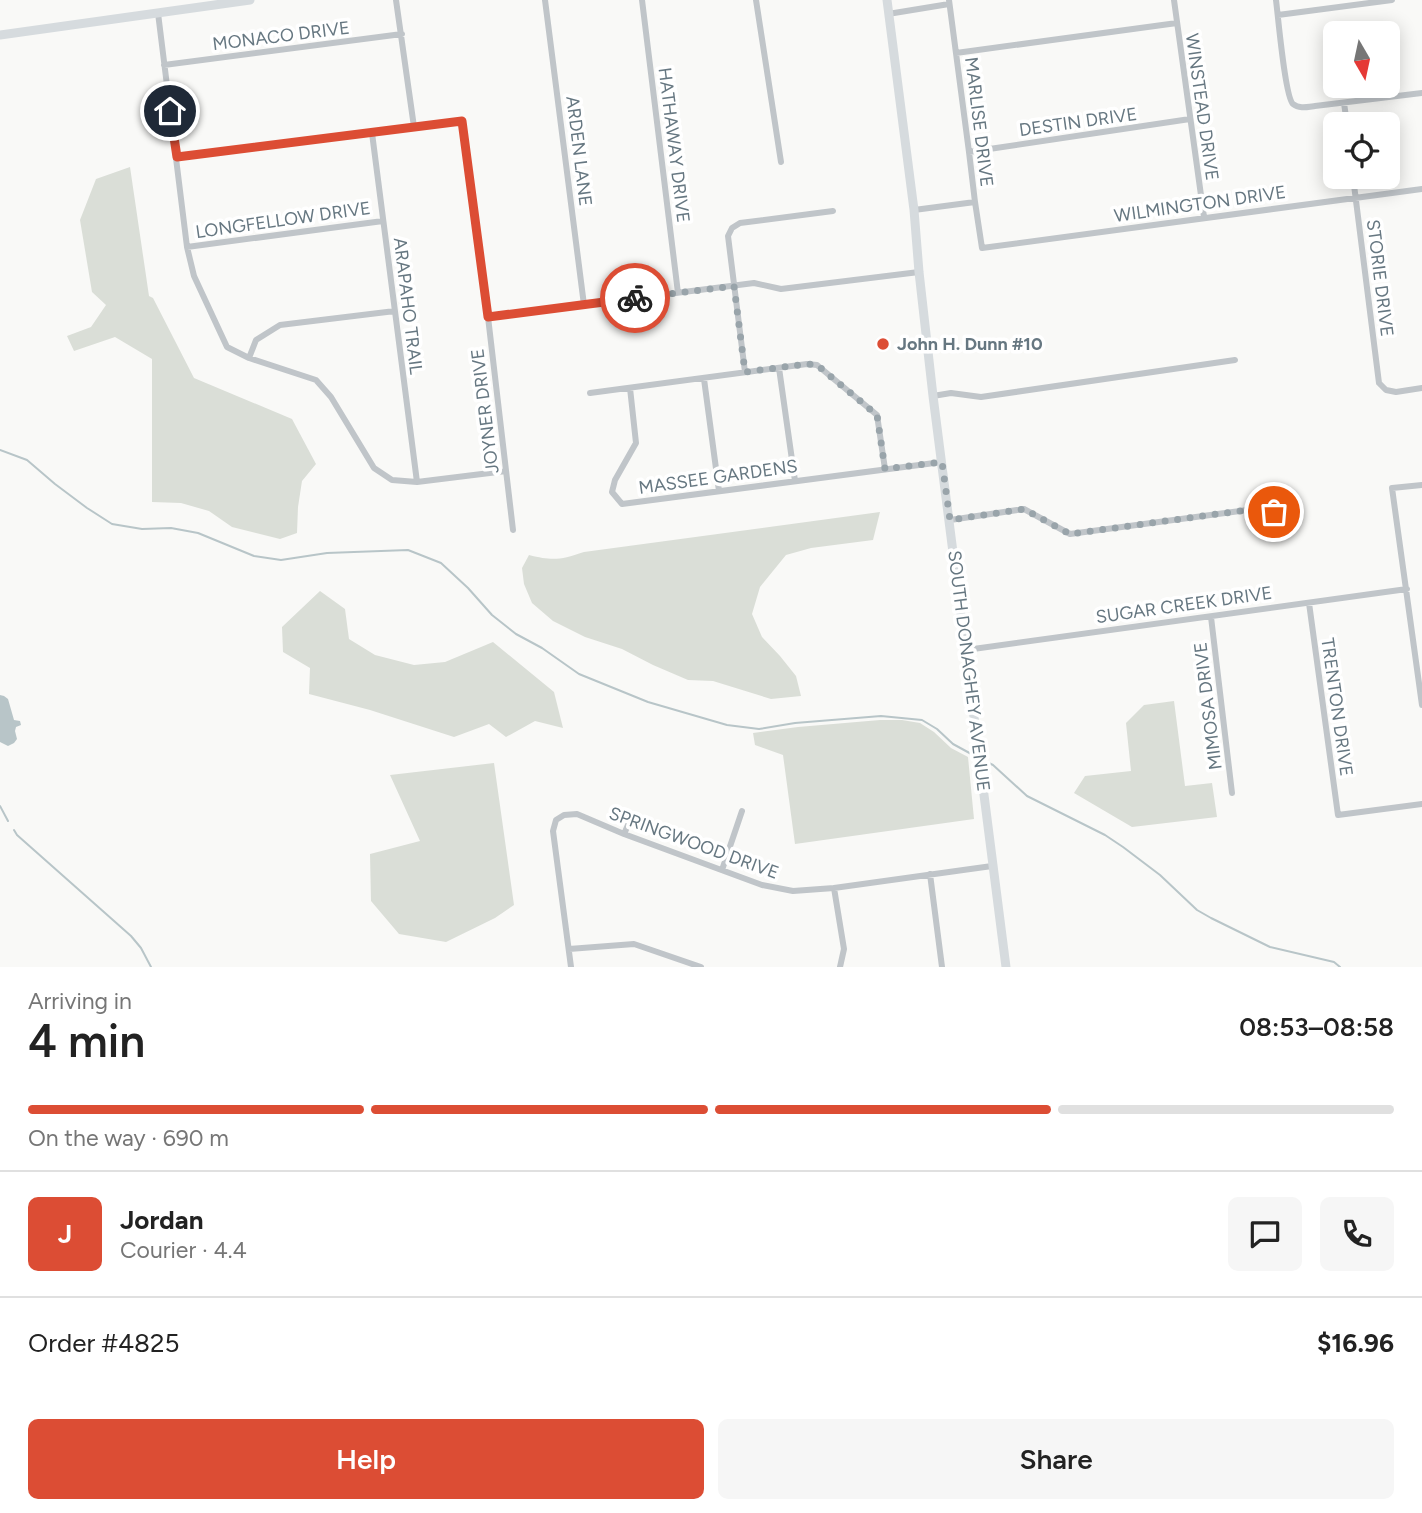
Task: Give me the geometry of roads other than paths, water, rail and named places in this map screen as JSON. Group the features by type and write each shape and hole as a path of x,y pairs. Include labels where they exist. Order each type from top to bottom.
{"street":[{"path":"0,35 158,13 205,3 250,0"},
{"path":"177,157 414,127 396,0"},
{"name":"ARDEN LANE","path":"545,0 584,305"},
{"name":"HATHAWAY DRIVE","path":"642,0 678,293"},
{"path":"756,0 781,162"},
{"name":"SOUTH DONAGHEY AVENUE","path":"887,0 914,210 933,396 1006,967"},
{"name":"WINSTEAD DRIVE","path":"1174,0 1204,217"},
{"path":"1276,0 1285,73 1292,103 1299,107 1422,93"},
{"path":"1278,15 1392,0"},
{"path":"888,14 949,2"},
{"name":"MARLISE DRIVE","path":"949,2 982,248"},
{"path":"158,13 187,247 194,276 227,347 249,358 316,380 331,397 374,468 392,480 416,482 506,471"},
{"path":"956,53 1177,23"},
{"name":"MONACO DRIVE","path":"164,65 402,34"},
{"path":"1344,103 1345,112"},
{"name":"DESTIN DRIVE","path":"970,152 1190,119"},
{"name":"JOYNER DRIVE","path":"414,127 462,121 513,530"},
{"name":"ARAPAHO TRAIL","path":"372,133 416,482"},
{"name":"STORIE DRIVE","path":"1355,189 1379,383 1386,390 1422,388"},
{"name":"WILMINGTON DRIVE","path":"982,248 1422,189"},
{"path":"914,210 975,202"},
{"path":"745,372 728,236 732,228 740,223 833,211"},
{"name":"LONGFELLOW DRIVE","path":"187,247 383,221"},
{"path":"488,317 754,283 781,289 919,272"},
{"path":"249,358 256,340 280,325 394,312"},
{"path":"933,396 951,393 981,397 1235,360"},
{"path":"590,393 807,364 817,365 877,415 885,469"},
{"path":"779,368 795,481"},
{"path":"704,379 719,491"},
{"name":"MASSEE GARDENS","path":"630,388 636,443 615,480 612,492 622,504 942,462"},
{"path":"1422,485 1392,488 1422,705"},
{"path":"950,520 1024,509 1070,534 1262,508 1274,512"},
{"name":"SUGAR CREEK DRIVE","path":"966,650 1407,589"},
{"name":"TRENTON DRIVE","path":"1309,603 1338,815 1422,804"},
{"name":"MIMOSA DRIVE","path":"1211,617 1232,793"},
{"path":"722,870 742,811"},
{"name":"SPRINGWOOD DRIVE","path":"569,949 552,831 556,820 564,815 577,814 762,885 793,891 834,888 992,866"},
{"path":"624,834 633,814"},
{"path":"930,874 942,967"},
{"path":"834,888 844,949 840,967"},
{"path":"571,967 569,949 634,944 681,963 701,967"}],"waterway":[{"path":"0,450 27,460 55,484 112,524 142,529 171,528 198,533 254,556 281,560 327,553 408,550 441,563 492,615 516,634 542,648 579,674 648,702 727,725 759,729 795,723 881,716 922,720 953,744 975,756"},
{"path":"983,760 993,765 1027,796 1105,835 1123,847 1160,875 1197,910 1270,947 1334,962 1340,967"},
{"path":"0,806 8,821"},
{"path":"14,830 131,936 151,967"}],"place":[{"name":"John H. Dunn #10","path":"883,344"}]}
